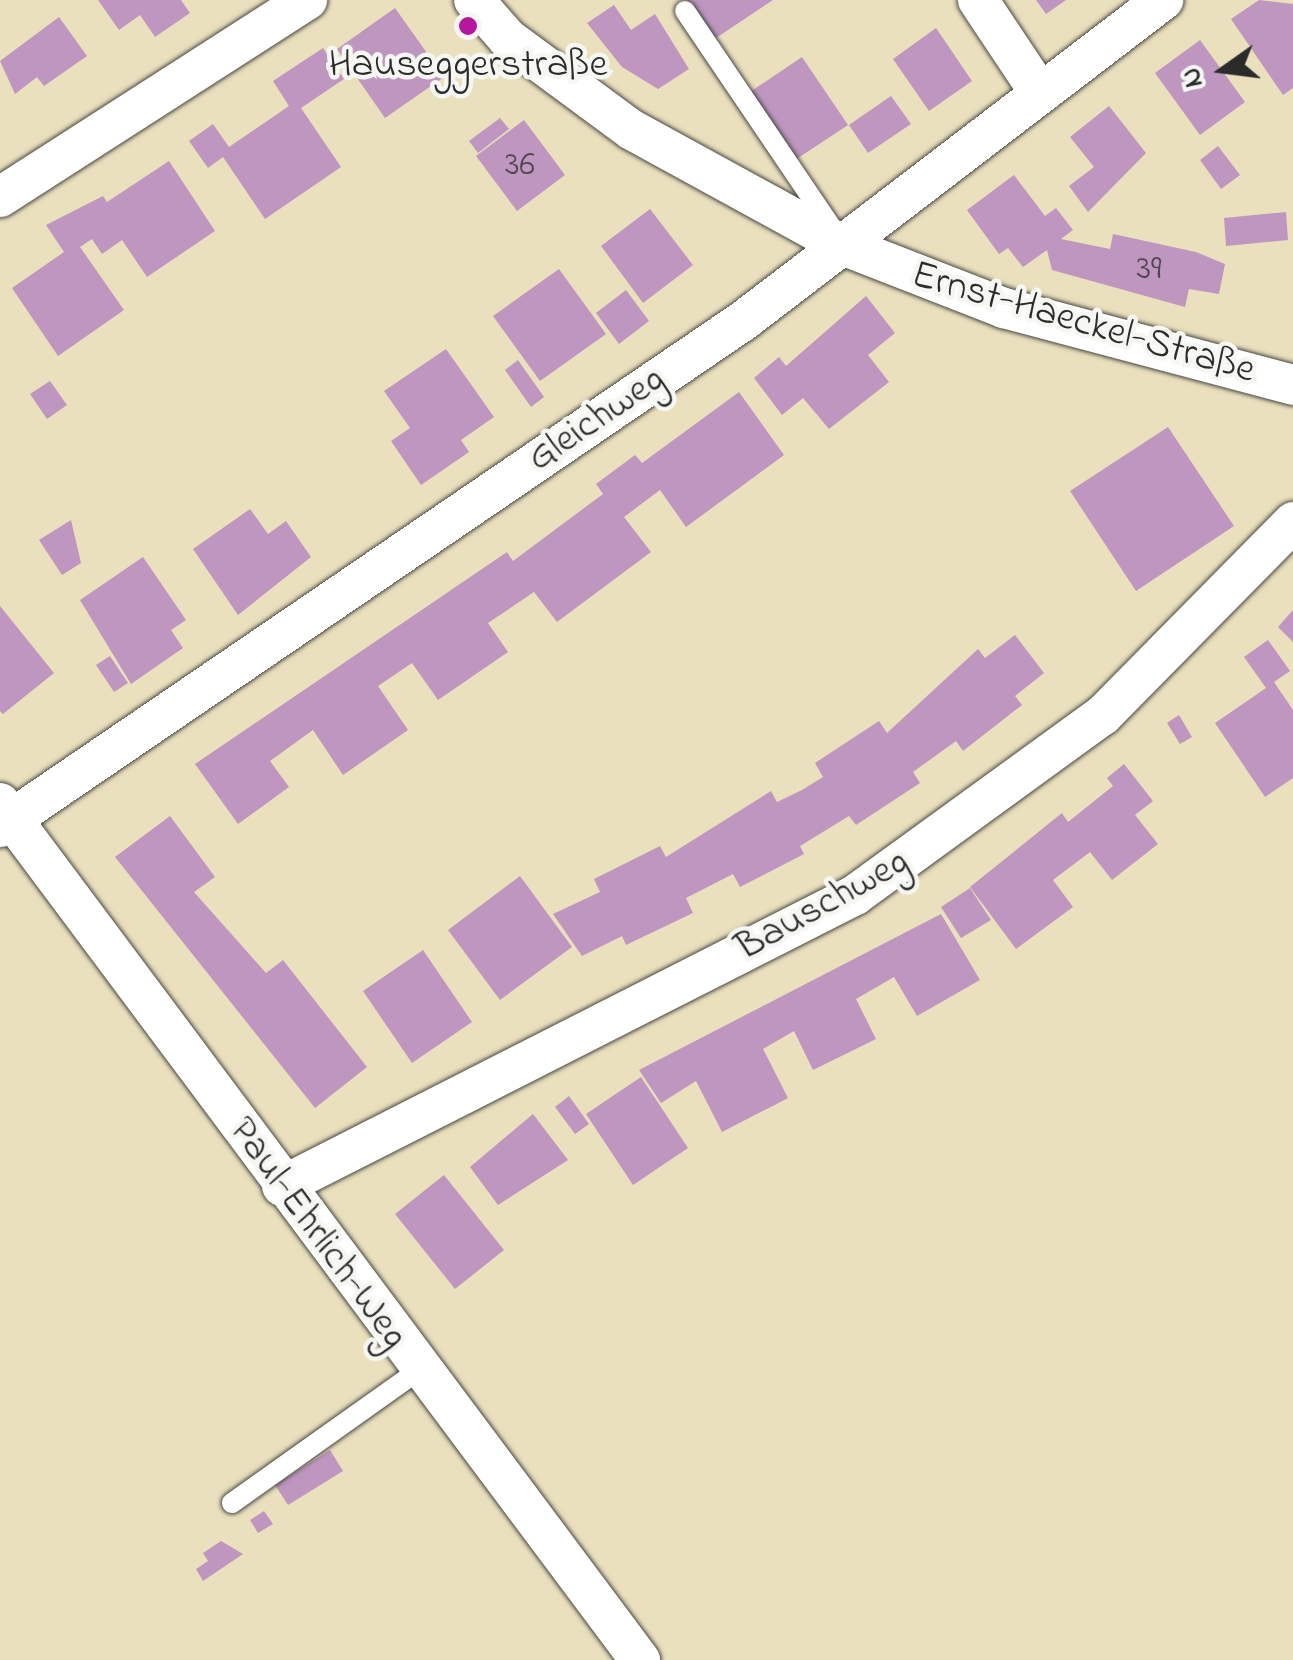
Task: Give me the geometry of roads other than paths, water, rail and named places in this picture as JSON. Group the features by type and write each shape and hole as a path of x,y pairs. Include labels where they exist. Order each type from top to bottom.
{"street":[{"path":"0,197 308,0"},
{"name":"Ernst-Haeckel-Straße","path":"474,0 520,48 632,130 842,244 1004,308 1293,385"},
{"path":"978,0 1040,93"},
{"name":"Gleichweg","path":"5,816 842,244 1163,0"},
{"name":"Bauschweg","path":"282,1186 855,895 1103,715 1293,522"},
{"name":"Paul-Ehrlich-Weg","path":"5,816 418,1371 640,1660"}],"lane":[{"path":"685,11 842,244"},
{"path":"232,1503 418,1371"}],"place":[{"name":"Hauseggerstraße","path":"468,26"}]}
